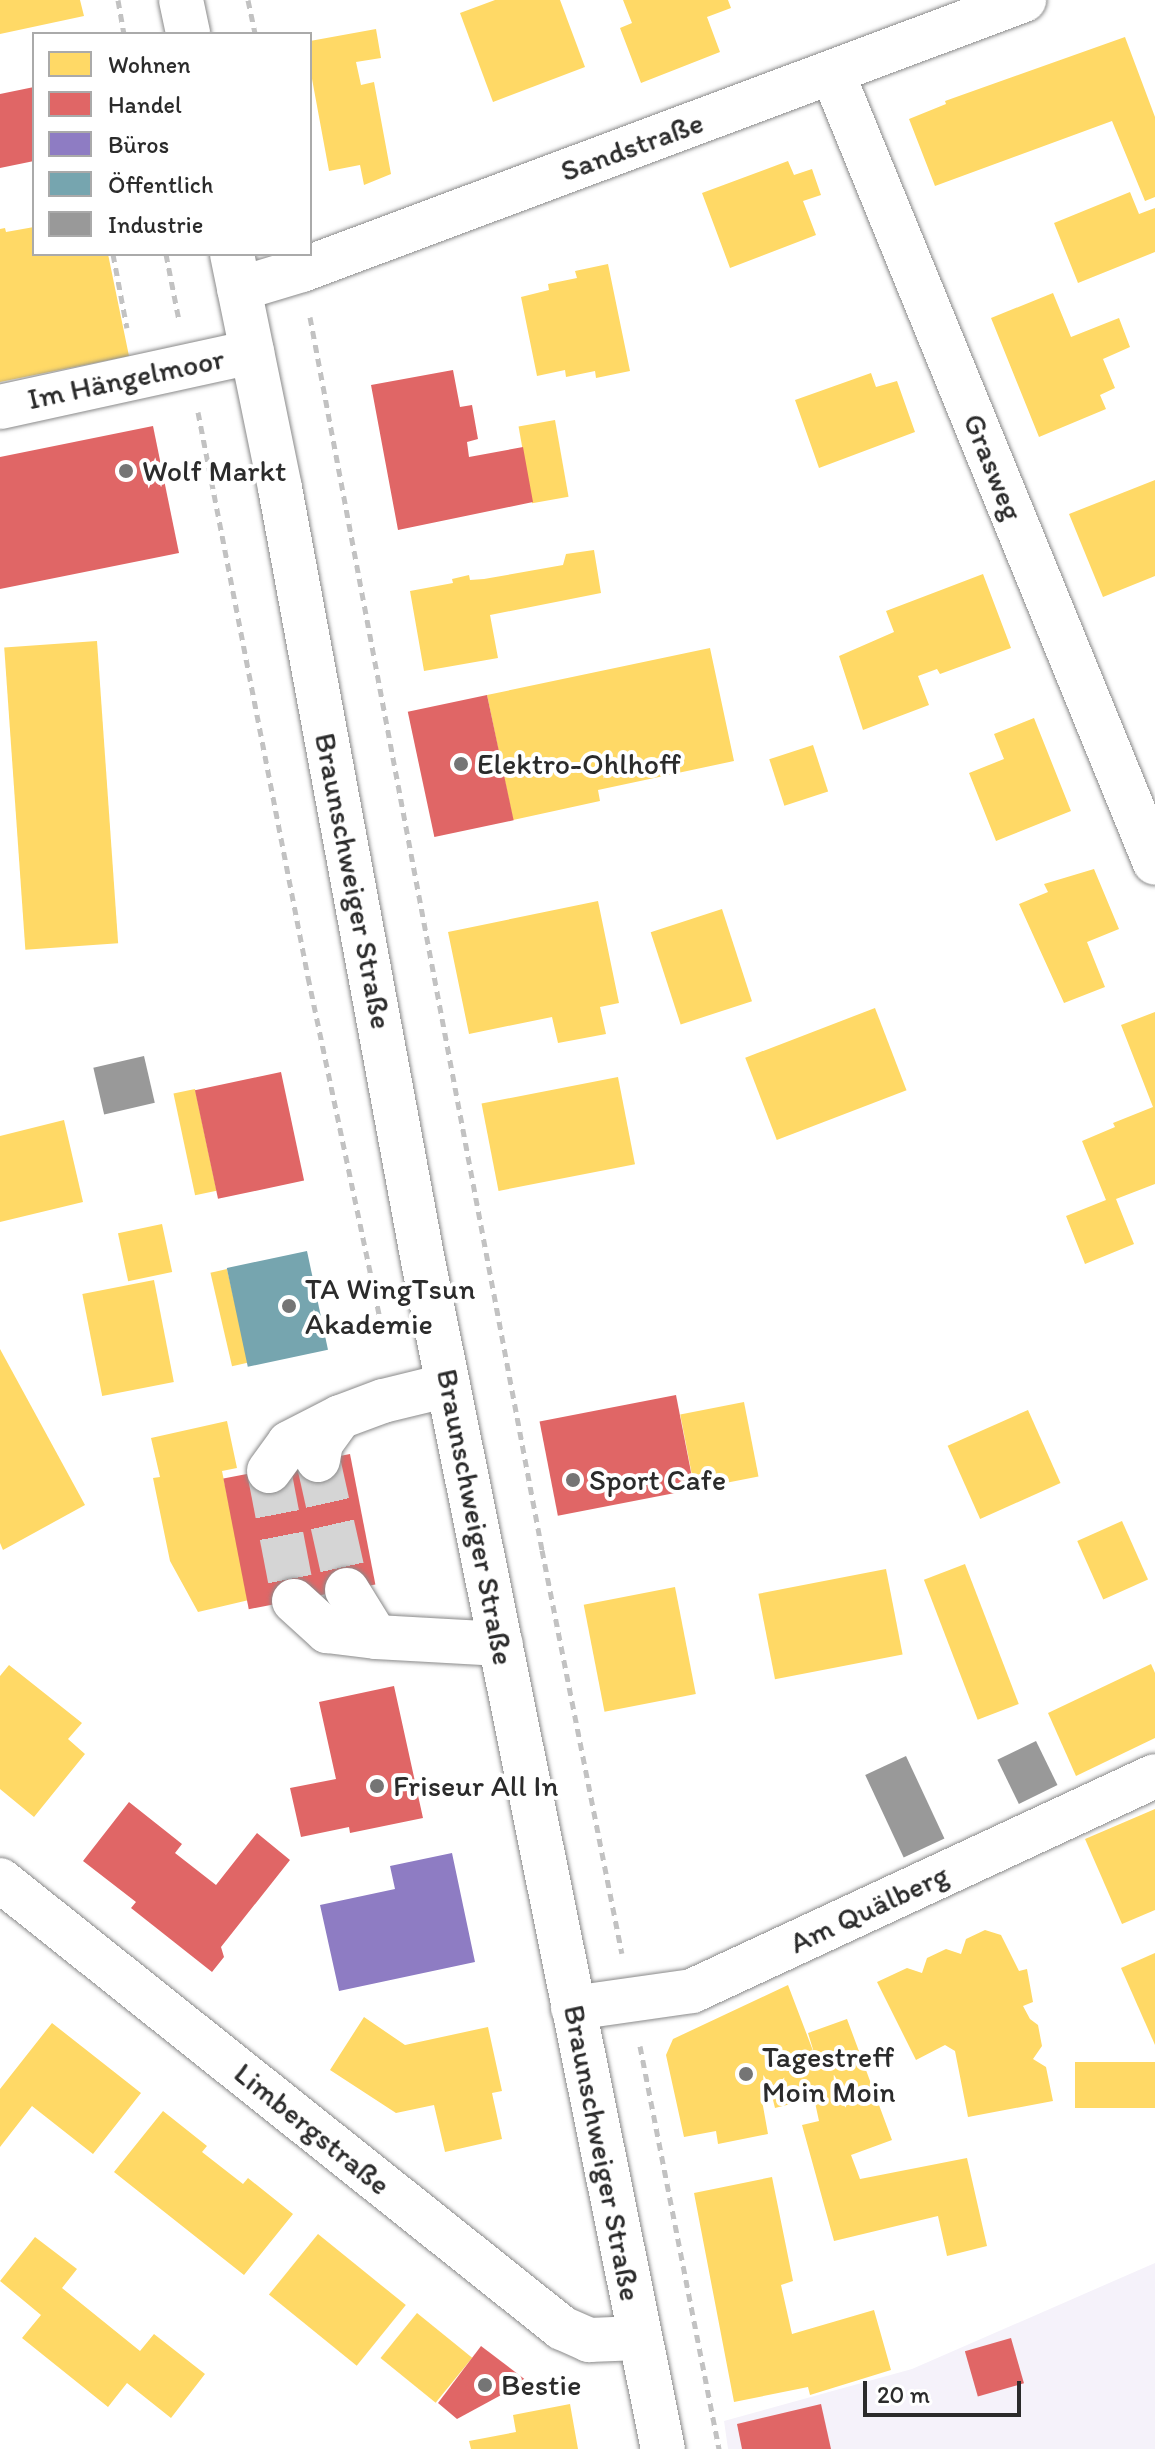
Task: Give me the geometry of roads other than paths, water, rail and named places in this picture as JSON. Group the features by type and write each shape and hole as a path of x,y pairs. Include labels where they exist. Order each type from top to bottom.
{"street":[{"path":"181,0 188,32"},
{"name":"Sandstraße","path":"235,271 302,270 1024,0"},
{"name":"Grasweg","path":"832,72 1155,863"},
{"name":"Braunschweiger Straße","path":"235,271 448,1385 663,2449"},
{"name":"Im Hängelmoor","path":"0,407 252,352"},
{"path":"269,1471 289,1443 340,1417 448,1385"},
{"path":"318,1460 321,1443 340,1417"},
{"path":"347,1590 376,1637"},
{"path":"294,1601 327,1631 501,1644"},
{"name":"Am Quälberg","path":"573,2008 692,1991 1155,1776"},
{"name":"Limbergstraße","path":"0,1880 562,2328 589,2340 639,2338"}],"tunnel":[{"path":"318,1460 347,1590"},
{"path":"269,1471 294,1601"}],"place":[{"name":"Wolf Markt","path":"126,471"},
{"name":"Elektro-Ohlhoff","path":"461,764"},
{"name":"TA WingTsun Akademie","path":"289,1306"},
{"name":"Sport Cafe","path":"573,1480"},
{"name":"Friseur All In","path":"377,1786"},
{"name":"Tagestreff Moin Moin","path":"746,2074"},
{"name":"Bestie","path":"485,2385"}]}
